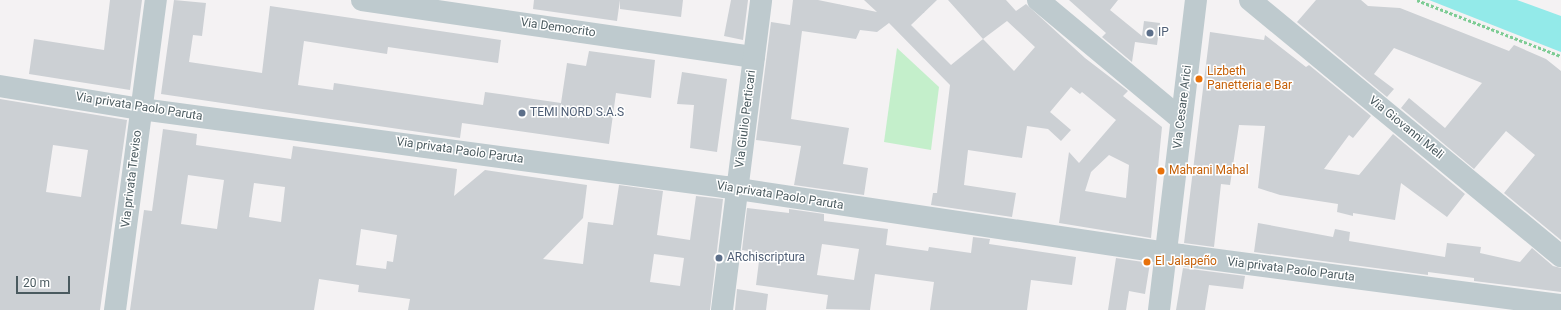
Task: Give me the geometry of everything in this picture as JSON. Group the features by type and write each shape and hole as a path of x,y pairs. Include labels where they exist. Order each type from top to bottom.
{"street":[{"name":"Via privata Treviso","path":"115,310 156,0"},
{"name":"Via Democrito","path":"362,0 754,57"},
{"name":"Via Giulio Perticari","path":"722,310 761,0"},
{"path":"1038,0 1181,119"},
{"name":"Via Cesare Arici","path":"1159,310 1196,0"},
{"name":"Via Giovanni Meli","path":"1250,0 1561,256"},
{"name":"Via privata Paolo Paruta","path":"0,86 141,109 737,189 1166,253 1561,305"}],"path":[{"path":"1417,0 1561,56"}],"green space":[{"path":"897,48 939,87 931,150 884,142"}],"water":[{"path":"1429,0 1517,0 1561,16 1561,52"}],"building":[{"path":"110,0 142,0 130,90 29,74 34,39 104,50"},
{"path":"174,0 206,3 202,36 193,35 189,62 262,73 270,6 501,40 498,63 388,47 387,54 304,41 298,85 333,90 334,83 483,105 485,92 561,103 567,63 586,66 589,51 655,60 651,98 616,93 609,144 462,123 460,138 161,94"},
{"path":"534,0 620,0 617,21 533,9"},
{"path":"620,0 683,0 681,17 620,9"},
{"path":"731,0 748,0 743,40 724,36"},
{"path":"793,0 818,0 877,12 864,0 937,0 911,25 951,65 983,39 948,0 1006,0 1016,11 1026,4 1085,58 1128,91 1123,96 1162,127 1151,238 1059,223 1069,152 1079,163 1116,120 1082,92 1080,94 1071,87 1050,112 1071,130 1061,141 1048,129 1027,126 1022,158 968,150 964,185 1016,193 1012,217 931,205 933,193 937,193 950,85 889,23 877,32 860,30 856,39 802,31 791,119 849,128 843,164 868,168 864,195 794,185 801,146 756,140 771,22 790,25","holes":["1007,21 1035,47 1014,71 983,39","1109,155 1129,165 1126,198 1085,191 1091,172"]},
{"path":"1069,0 1118,0 1110,10 1142,36 1144,21 1160,23 1157,45 1135,42 1132,62 1102,37 1106,33"},
{"path":"1316,0 1361,0 1368,6 1400,8 1509,51 1514,45 1546,59 1561,71 1561,240 1504,193 1535,155 1506,131 1474,169 1401,108 1409,98 1445,128 1482,83 1394,48 1374,74 1394,89 1387,97 1297,22"},
{"path":"1210,32 1264,40 1265,35 1306,67 1309,65 1371,116 1353,138 1349,135 1324,169 1359,175 1393,134 1465,194 1447,217 1401,183 1395,220 1353,213 1353,216 1337,212 1338,204 1280,195 1258,188 1265,126 1239,125 1230,185 1221,184 1214,247 1184,243"},
{"path":"682,72 727,79 717,152 690,148 694,105 677,104"},
{"path":"0,99 127,120 100,310 0,310","holes":["53,145 88,150 81,197 46,192"]},
{"path":"163,129 197,134 196,145 291,159 293,146 457,169 454,196 485,170 587,185 583,218 543,259 583,264 588,222 613,225 619,185 663,191 657,235 690,240 696,196 723,199 710,310 408,310 410,299 358,292 359,285 319,279 314,310 130,310 144,210 152,211","holes":["188,175 224,180 217,229 181,224","254,183 285,187 281,222 249,217","361,229 397,235 393,262 387,261 386,269 356,265","654,254 684,258 680,286 650,282"]},
{"path":"747,208 789,213 789,209 824,214 824,221 888,229 886,245 928,251 929,247 971,253 973,237 990,239 989,244 1076,257 1072,285 1031,280 1027,310 930,310 934,282 875,274 870,310 826,309 828,295 756,285 760,253 742,250","holes":["822,244 859,249 854,280 817,275"]},
{"path":"1258,223 1333,237 1335,229 1350,232 1349,241 1445,257 1447,243 1481,247 1480,253 1520,262 1532,248 1553,266 1561,268 1561,292 1474,281 1474,278 1428,272 1428,275 1254,252"},
{"path":"1116,258 1150,263 1145,294 1129,291 1126,310 1108,310"},
{"path":"1183,268 1245,276 1243,289 1209,285 1205,310 1176,310"},
{"path":"737,289 768,294 766,310 735,310"}],"place":[{"name":"IP","path":"1150,33"},
{"name":"Lizbeth Panetteria e Bar","path":"1199,79"},
{"name":"TEMI NORD S.A.S","path":"522,113"},
{"name":"Mahrani Mahal","path":"1161,171"},
{"name":"ARchiscriptura","path":"719,258"},
{"name":"El Jalapeño","path":"1147,262"}]}
